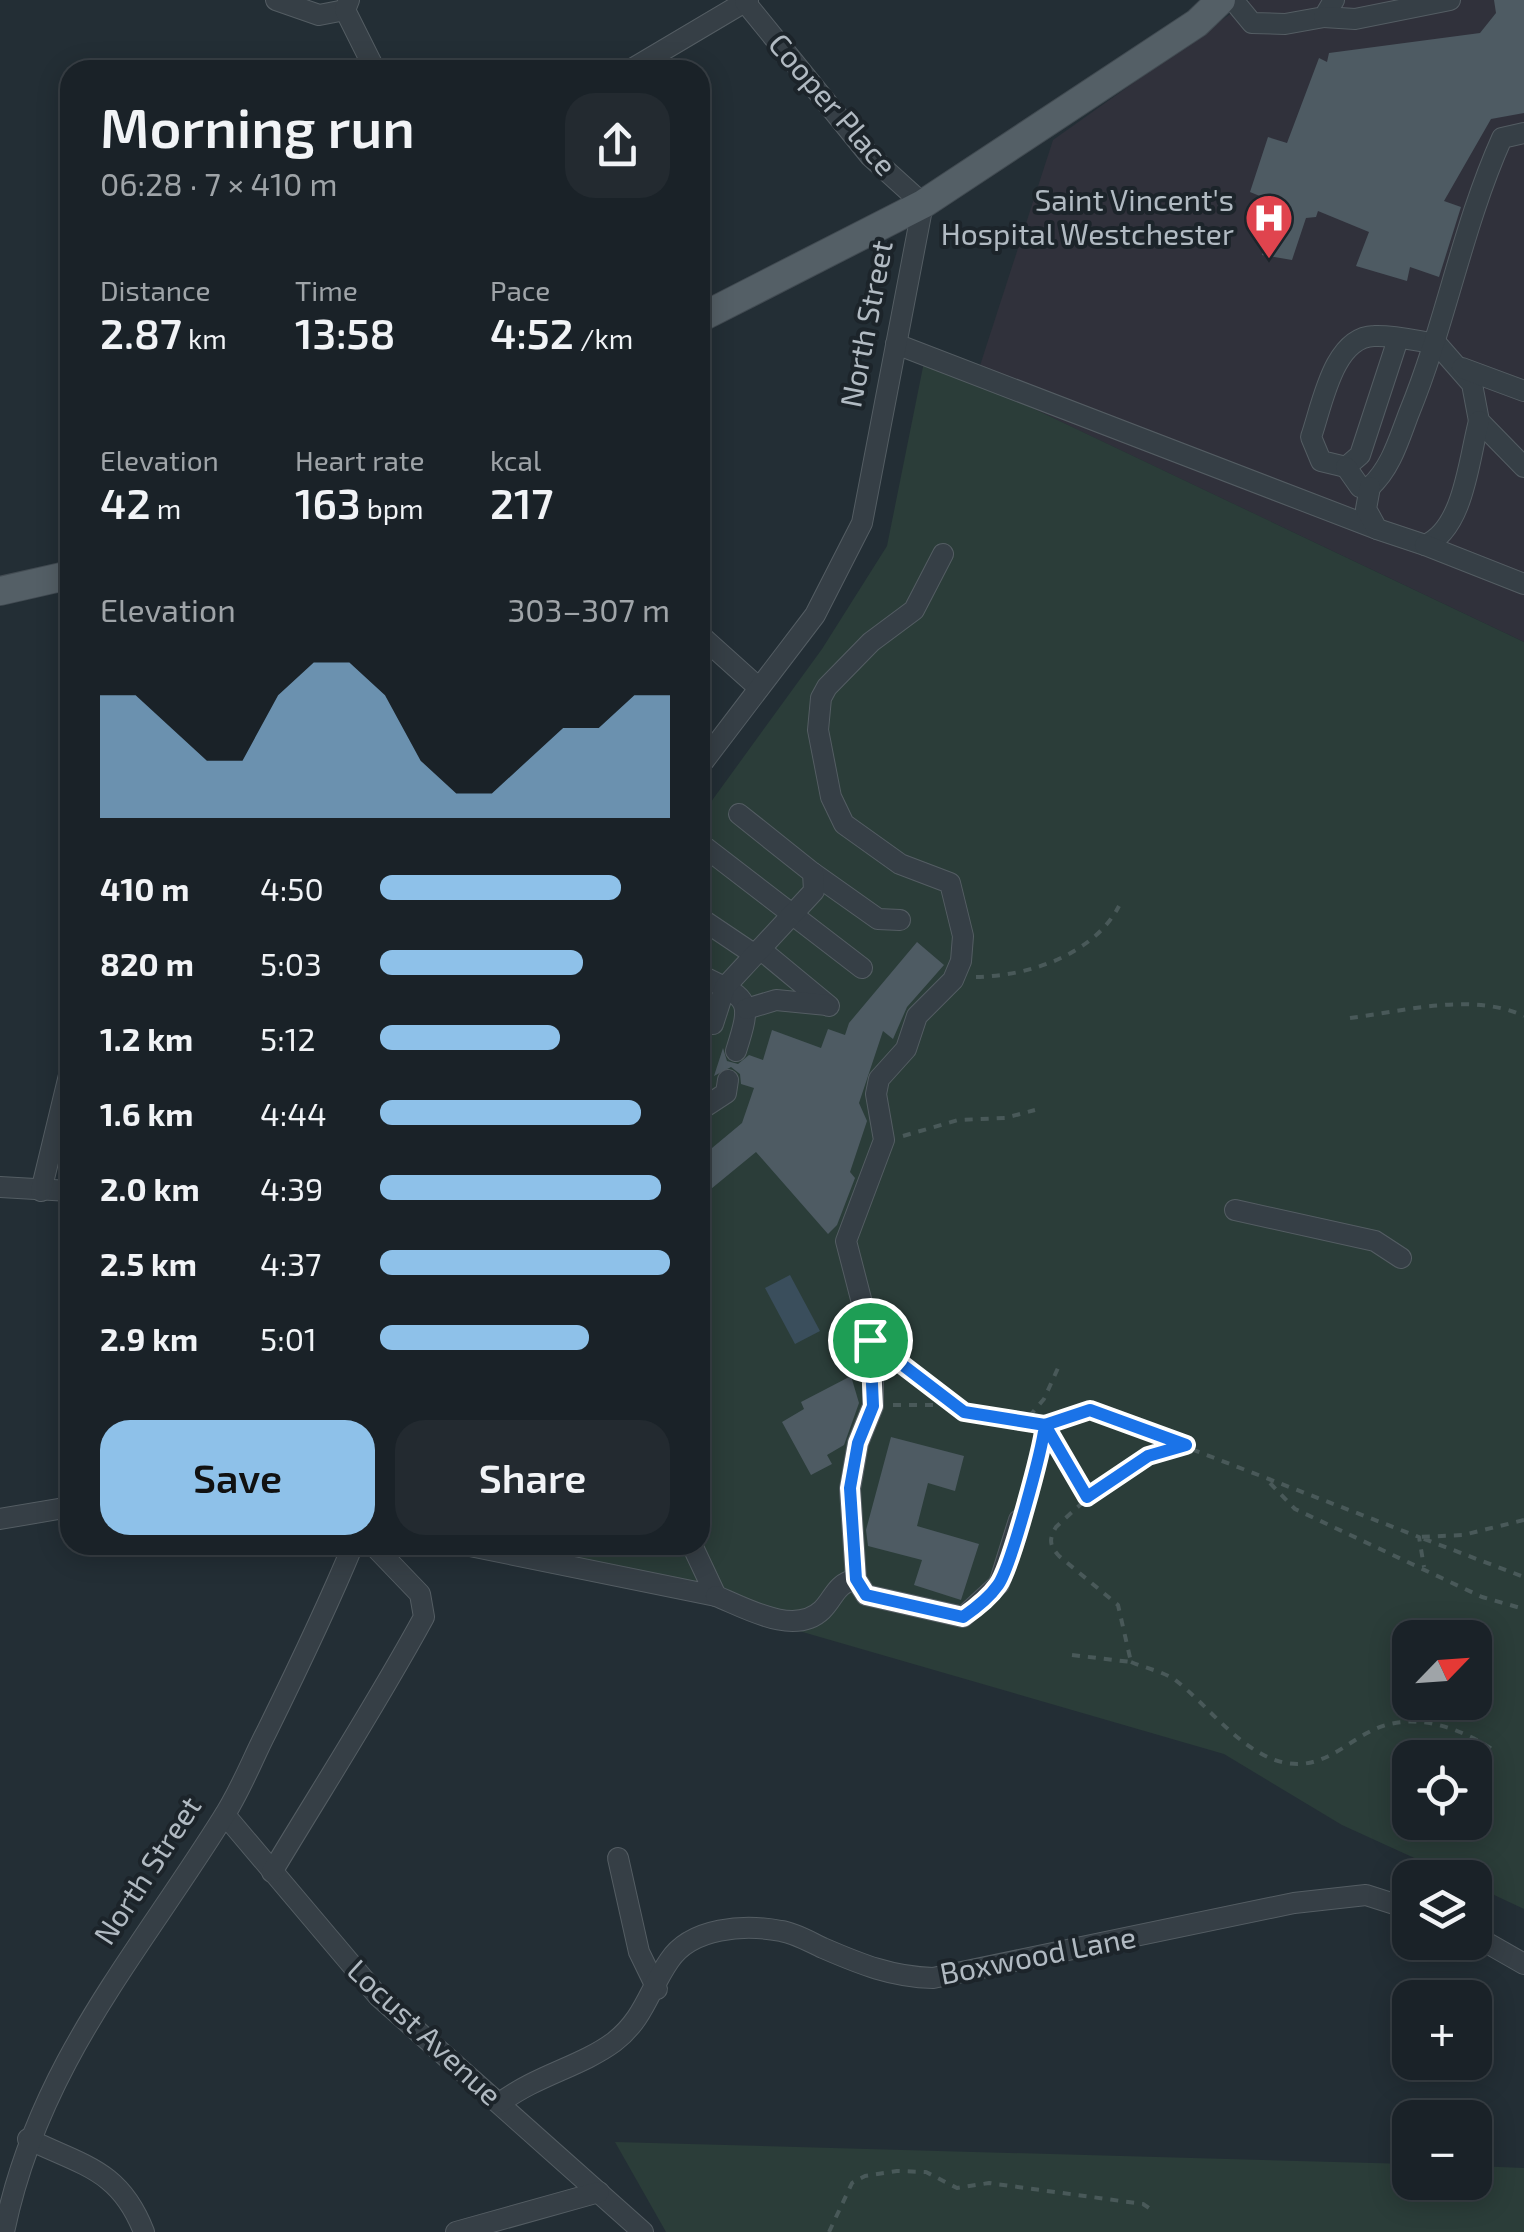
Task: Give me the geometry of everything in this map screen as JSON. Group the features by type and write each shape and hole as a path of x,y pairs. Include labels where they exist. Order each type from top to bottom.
{"main road":[{"path":"710,313 923,204 1196,24 1221,0"},
{"path":"0,590 60,576"}],"street":[{"path":"276,0 319,15 347,5 371,60"},
{"path":"1233,0 1252,23 1285,24 1329,8 1356,19 1450,0"},
{"path":"647,60 747,1"},
{"name":"Cooper Place","path":"747,1 870,156 923,204"},
{"path":"1377,529 1366,509 1370,487 1388,467 1438,344 1482,182 1502,138 1524,133"},
{"name":"North Street","path":"710,753 815,615 862,523 923,204"},
{"path":"1346,467 1321,461 1311,446 1337,365 1350,346 1368,336 1438,344"},
{"path":"1346,467 1360,455 1398,338"},
{"path":"896,344 1524,584"},
{"path":"1438,344 1446,358 1462,368 1524,390"},
{"path":"1425,545 1446,531 1479,420 1472,384 1462,368"},
{"path":"1479,420 1524,467"},
{"path":"1346,467 1349,478 1360,487 1370,487"},
{"path":"943,554 914,610 871,642 827,687 821,698 818,730 830,798 844,824 900,864 950,883 962,936 957,974 918,1016 906,1050 880,1079 876,1094 884,1140 846,1240 870,1340 873,1406 858,1443 850,1488 856,1579 866,1595 963,1617 999,1584 1019,1520"},
{"path":"710,644 759,688"},
{"path":"739,814 878,920 900,920"},
{"path":"710,851 862,968"},
{"path":"710,1022 725,987 814,891 813,873"},
{"path":"710,924 758,952 829,1006 776,1000 746,1009"},
{"path":"710,980 736,993 746,1009 739,1042 710,1030"},
{"path":"710,1103 726,1093 728,1080"},
{"path":"41,1191 60,1112"},
{"path":"0,1187 60,1190"},
{"path":"1236,1210 1376,1241 1401,1258"},
{"path":"0,1519 60,1508"},
{"name":"North Street","path":"4,2232 28,2139 70,2052 225,1816 325,1614 350,1555"},
{"path":"272,1872 322,1788 342,1764 424,1617 420,1594 383,1555"},
{"path":"514,1555 716,1596 788,1620 822,1610 836,1588 856,1579"},
{"path":"697,1555 716,1596"},
{"name":"Locust Avenue","path":"225,1816 378,1996 644,2232"},
{"path":"618,1858 639,1952 657,1988"},
{"name":"Boxwood Lane","path":"500,2103 542,2075 604,2049 636,2022 669,1960 684,1945 699,1936 728,1929 782,1931 868,1968 904,1977 933,1978 1294,1904 1366,1895 1392,1903"},
{"path":"1492,1946 1524,1964"},
{"path":"28,2139 115,2181 130,2199 144,2232"},
{"path":"456,2232 599,2192"}],"path":[{"path":"957,974 986,977 1057,960 1103,932 1119,906"},
{"path":"1350,1018 1470,1005 1494,1006 1524,1016"},
{"path":"884,1140 958,1120 1005,1118 1035,1110"},
{"path":"870,1340 954,1405 995,1420 1026,1420 1045,1425 1090,1410 1524,1576"},
{"path":"1026,1420 1044,1399 1058,1368"},
{"path":"873,1406 954,1405"},
{"path":"1045,1425 1087,1497"},
{"path":"1019,1520 1045,1425"},
{"path":"1131,1662 1118,1605 1051,1547 1056,1527 1087,1497 1148,1456 1186,1445"},
{"path":"1267,1480 1296,1509 1498,1604 1524,1609"},
{"path":"1419,1538 1463,1535 1524,1520"},
{"path":"1419,1538 1424,1567"},
{"path":"1072,1656 1131,1662 1165,1674 1254,1747 1290,1763 1327,1758 1368,1732 1396,1724 1453,1727 1476,1740"},
{"path":"830,2232 852,2184 865,2176 898,2170 926,2172 957,2188 989,2183 1028,2192 1066,2190 1144,2204 1152,2210"}],"shaded area":[{"name":"Saint Vincent's Hospital Westchester","path":"1250,0 1524,0 1524,642 975,381 1053,140"}],"green space":[{"path":"925,357 1524,642 1524,1909 1492,1894 1492,1860 1419,1860 1342,1825 1224,1754 537,1555 710,1555 710,803 822,649 887,546"},
{"path":"615,2142 1392,2164 1392,2200 1492,2200 1492,2167 1524,2168 1524,2232 666,2232"}],"water":[{"path":"790,1275 820,1331 795,1344 765,1288"}],"building":[{"path":"1494,0 1524,0 1524,113 1491,119 1444,201 1461,207 1439,277 1410,267 1407,281 1356,266 1369,232 1318,211 1316,217 1306,218 1292,260 1262,255 1279,204 1250,192 1268,137 1287,143 1319,58 1327,62 1329,53 1480,33 1496,13"},
{"path":"917,942 944,965 907,1007 893,1039 883,1031 859,1103 867,1121 850,1172 855,1178 837,1225 828,1234 756,1152 710,1190 710,1150 742,1123 754,1088 741,1084 740,1074 731,1067 714,1076 723,1048 727,1061 738,1064 749,1055 763,1060 772,1030 821,1048 828,1029 845,1035 849,1023"},
{"path":"851,1376 859,1403 844,1445 827,1455 832,1464 811,1475 782,1422 804,1409 801,1402"},
{"path":"891,1437 964,1456 955,1491 928,1483 917,1526 979,1544 961,1600 914,1585 922,1560 868,1546 866,1530"}],"place":[{"name":"Saint Vincent's Hospital Westchester","path":"1269,260"}],"route":[{"path":"870,1340 873,1406 858,1443 850,1488 856,1579 866,1595 963,1617 981,1604 999,1584 1011,1556 1045,1425 1087,1497 1148,1456 1186,1445 1090,1410 1074,1412 1045,1425 964,1412 870,1340"}]}
